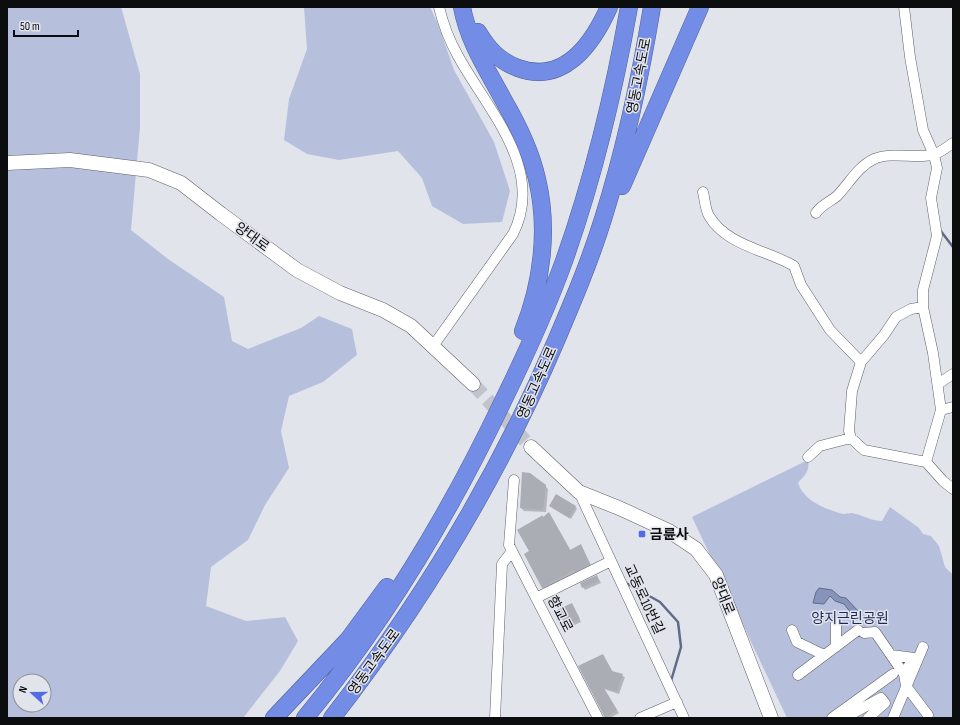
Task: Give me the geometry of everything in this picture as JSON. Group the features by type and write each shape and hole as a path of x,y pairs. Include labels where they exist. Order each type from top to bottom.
{"highway":[{"path":"428,527 502,383 536,294 542,250 541,206 537,178 513,117 471,39 462,7"},
{"path":"471,7 477,31 493,53 510,65 526,71 541,72 561,66 581,52 597,32 609,7"},
{"name":"영동고속도로","path":"305,718 348,664 400,588 447,511 487,435 531,341 564,261 588,185 604,123 629,7"},
{"name":"영동고속도로","path":"332,718 387,646 453,544 519,422 569,312 603,222 622,156 634,104 652,7"},
{"path":"569,312 700,7"},
{"name":"영동고속도로","path":"274,718 348,640 405,564 487,435"}],"street":[{"path":"433,346 513,234 520,218 523,201 521,177 513,148 458,56 447,34 439,7"},
{"path":"904,7 910,57 923,130 934,155 937,168 931,198 937,236 923,290 923,307 934,353 941,410 926,462"},
{"path":"816,213 820,207 838,195 851,177 875,158 894,155 934,155 953,143"},
{"name":"양대로","path":"7,163 70,160 149,170 181,183 297,270 340,293 383,310 411,326 472,384"},
{"path":"703,192 709,215 719,228 755,250 794,266 801,285 830,330 861,362"},
{"path":"923,307 911,309 896,317 884,335 861,362 852,391 848,421 851,438 864,450 926,462 943,481 953,489"},
{"path":"938,384 953,374"},
{"path":"941,410 953,407"},
{"path":"808,457 820,446 851,438"},
{"name":"양대로","path":"531,447 579,492 620,508 669,531 696,549 716,575 771,718"},
{"path":"514,480 508,545 536,598"},
{"name":"교동로10번길","path":"579,492 684,718"},
{"path":"495,718 502,564 512,551"},
{"name":"향교로","path":"598,718 536,598 611,562"},
{"path":"836,622 836,646"},
{"path":"792,630 797,642 824,655"},
{"path":"798,675 836,646 861,632 875,632 904,674 906,686 928,715"},
{"path":"893,718 923,647"},
{"path":"891,655 914,658 904,674"},
{"path":"828,716 893,674"},
{"path":"844,718 882,698 885,703 868,718"},
{"path":"640,718 676,702"}],"green space":[{"path":"7,7 121,7 140,74 140,127 131,230 168,259 224,297 232,341 248,349 301,328 319,316 352,329 357,355 323,382 289,396 281,431 289,468 265,505 248,540 211,567 206,606 246,621 285,617 298,641 280,671 243,718 7,718"},
{"path":"304,7 430,7 438,24 454,70 494,142 510,191 502,222 463,224 432,206 422,178 398,151 339,160 307,154 284,140 289,99 307,49"},
{"name":"양지근린공원","path":"808,460 808,470 798,483 805,495 822,507 843,514 852,513 882,521 890,507 919,528 923,534 931,536 939,546 945,567 953,575 953,718 787,718 692,517"}],"shaded area":[{"path":"819,588 832,590 840,597 846,598 859,612 859,615 855,618 844,604 835,601 830,596 824,604 813,603 816,592"}],"building":[{"path":"522,472 530,473 546,485 543,510 520,508"},
{"path":"556,494 576,506 569,518 549,506"},
{"path":"549,512 570,550 581,544 590,564 575,572 574,570 542,588 524,554 529,551 517,530 543,515 542,518"},
{"path":"597,575 599,581 582,588 580,583"},
{"path":"572,603 580,619 566,626 557,610"},
{"path":"603,654 612,671 623,674 617,692 604,688 617,710 605,718 578,666"}],"waterway":[{"path":"940,230 953,247"},
{"path":"626,583 660,602 678,622 681,647 671,681"}],"tunnel":[{"path":"473,384 531,447"}],"place":[{"name":"금륜사","path":"642,534"}]}
